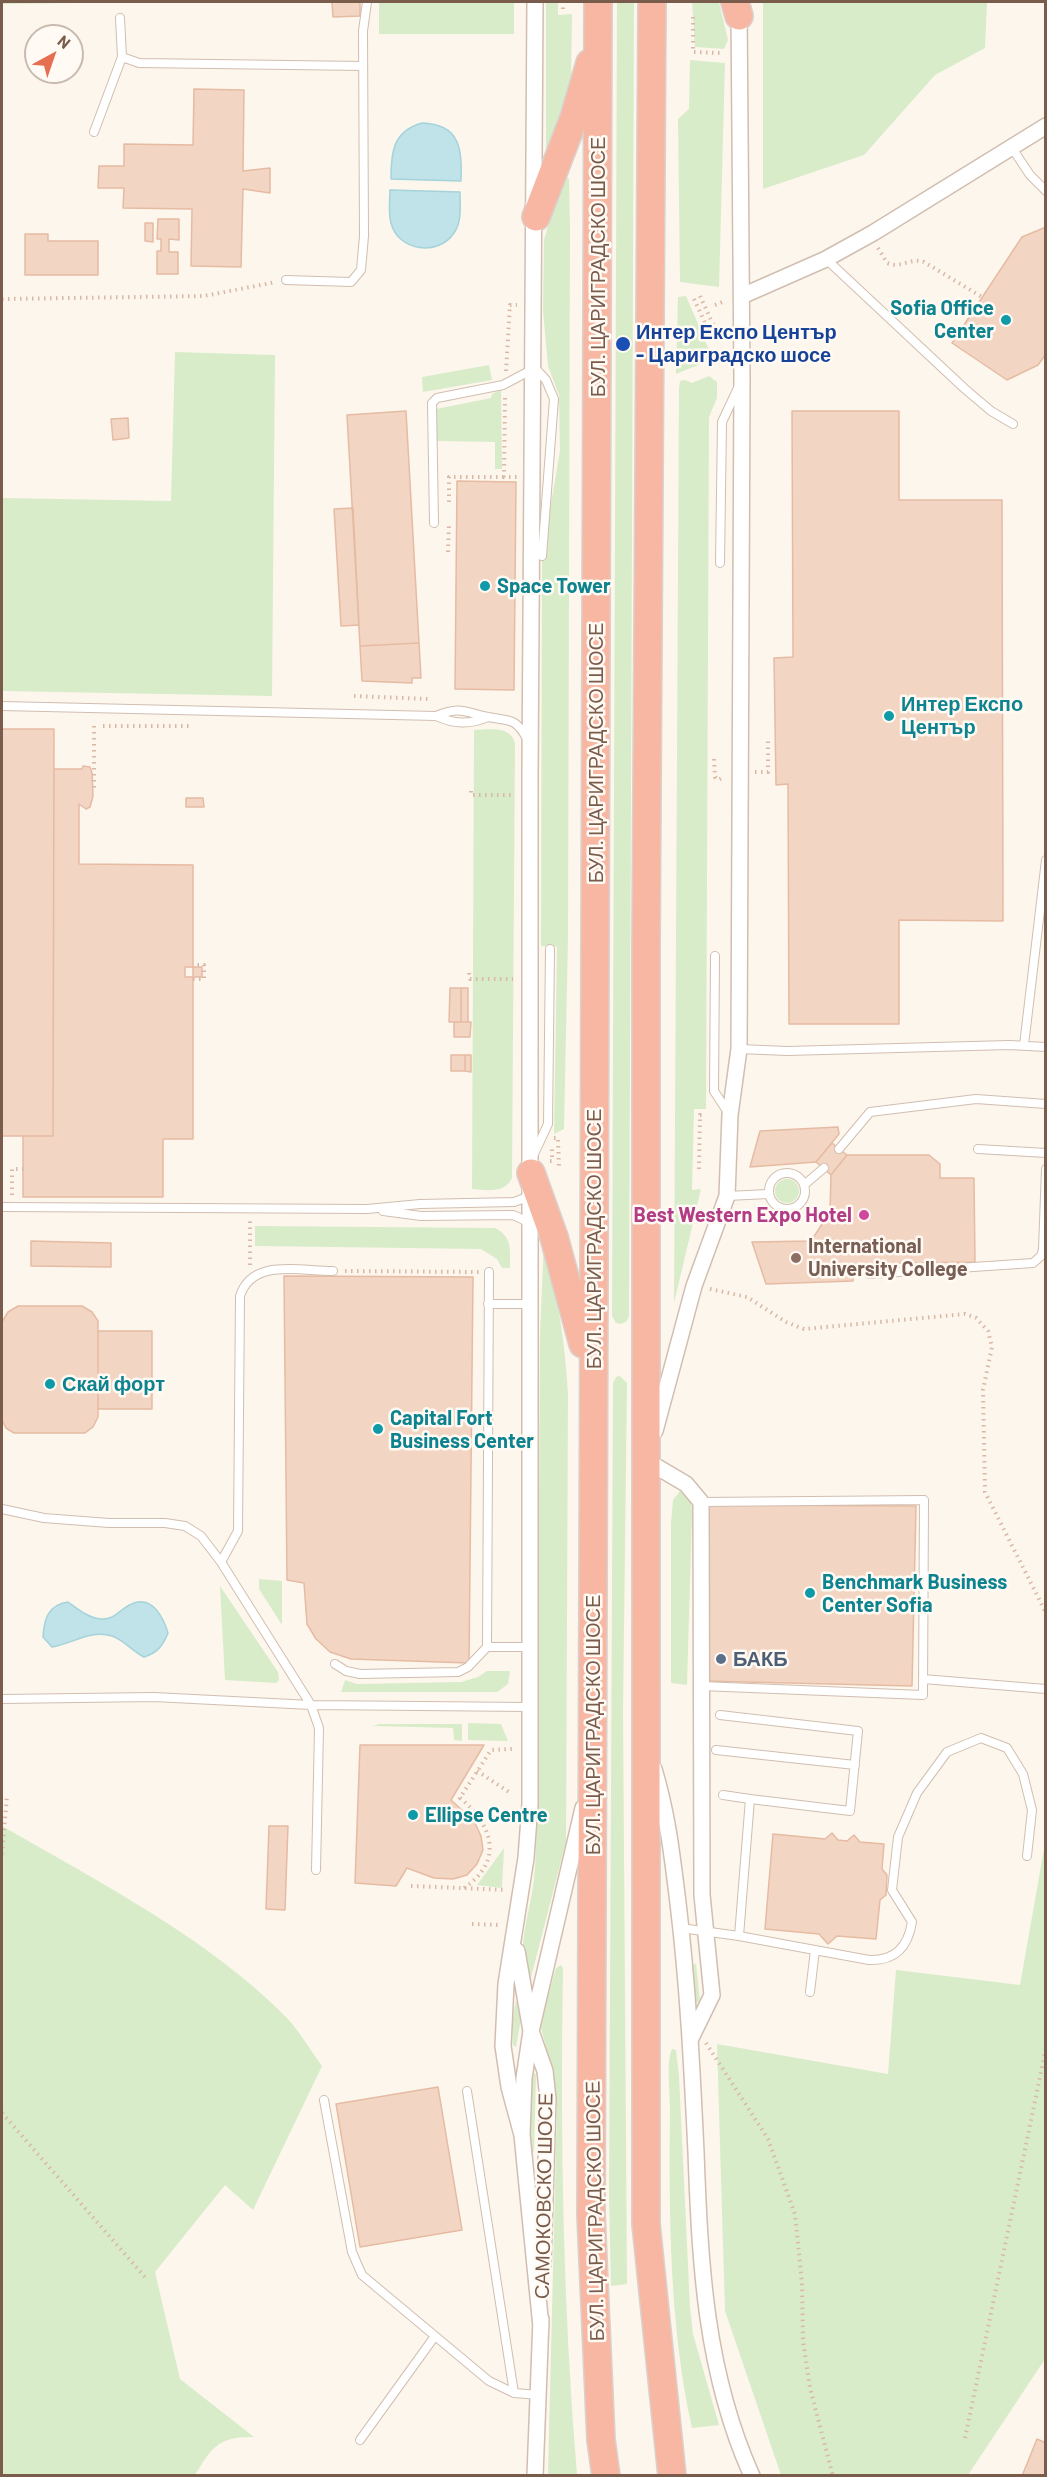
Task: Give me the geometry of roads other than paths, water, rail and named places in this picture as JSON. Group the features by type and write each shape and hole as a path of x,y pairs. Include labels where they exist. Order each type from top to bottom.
{"highway":[{"name":"БУЛ. ЦАРИГРАДСКО ШОСЕ","path":"598,2 592,1767 594,1976 591,2215 602,2440 606,2475"},
{"path":"652,2 646,933 646,2224 672,2475"},
{"path":"536,217 574,118 598,33"},
{"path":"531,1173 572,1298 593,1386"}],"street":[{"path":"522,2135 509,2087 503,2046 508,1926 526,1858 530,1804 530,749 535,368 535,2"},
{"path":"691,2038 712,1995 702,1895 701,1502 686,1484 647,1461 694,1286 727,1196 730,1115 739,1049 742,296 738,6"},
{"path":"742,296 826,259 873,233 1046,126"},
{"path":"646,1742 667,1813 681,1928 691,2038 699,2254 706,2310 722,2399 752,2475"},
{"name":"САМОКОВСКО ШОСЕ","path":"541,2327 522,2135 524,2078 531,2031 592,1767"},
{"path":"508,1926 531,2031"},
{"name":"САМОКОВСКО ШОСЕ","path":"531,2031 545,2071 548,2099 540,2396 535,2475"}],"lane":[{"path":"286,280 351,282 361,270 364,236 363,66 367,2"},
{"path":"94,132 123,57 120,18"},
{"path":"123,57 139,63 363,66"},
{"path":"1012,148 1030,175 1046,191"},
{"path":"826,259 965,389 991,411 1013,424"},
{"path":"434,523 432,403 437,398 503,385 535,368 546,380 554,399 542,556"},
{"path":"720,563 722,422 742,379"},
{"path":"2,706 435,716 456,723 474,723 488,717 502,717 518,725 526,736 530,749"},
{"path":"435,716 450,711 474,711 488,717"},
{"path":"1024,1045 1046,860"},
{"path":"2,1207 367,1209 420,1204 514,1202 525,1198 548,1124 550,949"},
{"path":"716,956 714,1091 730,1115"},
{"path":"739,1049 1024,1045 1046,1047"},
{"path":"840,1149 870,1112 976,1099 1046,1104"},
{"path":"978,1149 1046,1153"},
{"path":"804,1185 824,1168"},
{"path":"869,1274 1034,1263 1041,1256 1043,1249 1046,1168"},
{"path":"785,1173 797,1176 804,1185 805,1197 791,1209 779,1208 768,1194 774,1177 785,1173"},
{"path":"727,1196 768,1194"},
{"path":"367,1209 421,1216 513,1215 524,1220 530,1232"},
{"path":"221,1562 238,1531 240,1296 250,1278 266,1270 333,1271"},
{"path":"335,1664 346,1671 360,1674 458,1672 468,1667 487,1647 489,1272"},
{"path":"488,1304 530,1304"},
{"path":"700,1686 923,1695 924,1500 701,1502"},
{"path":"2,1509 44,1518 185,1526 201,1536 221,1562 311,1705 319,1728 316,1870"},
{"path":"487,1647 529,1647"},
{"path":"923,1679 1046,1689"},
{"path":"2,1699 154,1697 311,1705 529,1707"},
{"path":"720,1715 858,1731 850,1811 723,1795"},
{"path":"681,1928 881,1960 893,1956 908,1942 912,1922 892,1890 898,1837 917,1793 946,1752 981,1738 1008,1748 1023,1774 1032,1810 1027,1856"},
{"path":"716,1750 855,1765"},
{"path":"739,1936 750,1799"},
{"path":"810,1992 815,1950"},
{"path":"467,2091 514,2393"},
{"path":"324,2100 352,2253 362,2275 489,2381 514,2393 540,2396"},
{"path":"360,2440 435,2336"}],"water":[{"path":"422,123 445,128 452,134 461,159 461,181 391,179 393,152 399,137 405,131"},
{"path":"390,190 460,192 457,229 447,241 438,246 419,248 410,245 395,232 391,223"},
{"path":"68,1602 87,1615 101,1619 111,1617 134,1603 147,1603 157,1610 168,1633 159,1648 144,1657 116,1638 104,1634 52,1647 43,1637 46,1619 56,1606"}],"place":[{"name":"Sofia Office Center","path":"1006,320"},
{"name":"Интер Експо Център - Цариградско шосе","path":"623,344"},
{"name":"Space Tower","path":"485,586"},
{"name":"Интер Експо Център","path":"889,716"},
{"name":"Best Western Expo Hotel","path":"864,1215"},
{"name":"International University College","path":"796,1258"},
{"name":"Скай форт","path":"50,1384"},
{"name":"Capital Fort Business Center","path":"378,1429"},
{"name":"Benchmark Business Center Sofia","path":"810,1593"},
{"name":"БАКБ","path":"721,1659"},
{"name":"Ellipse Centre","path":"413,1815"}]}
